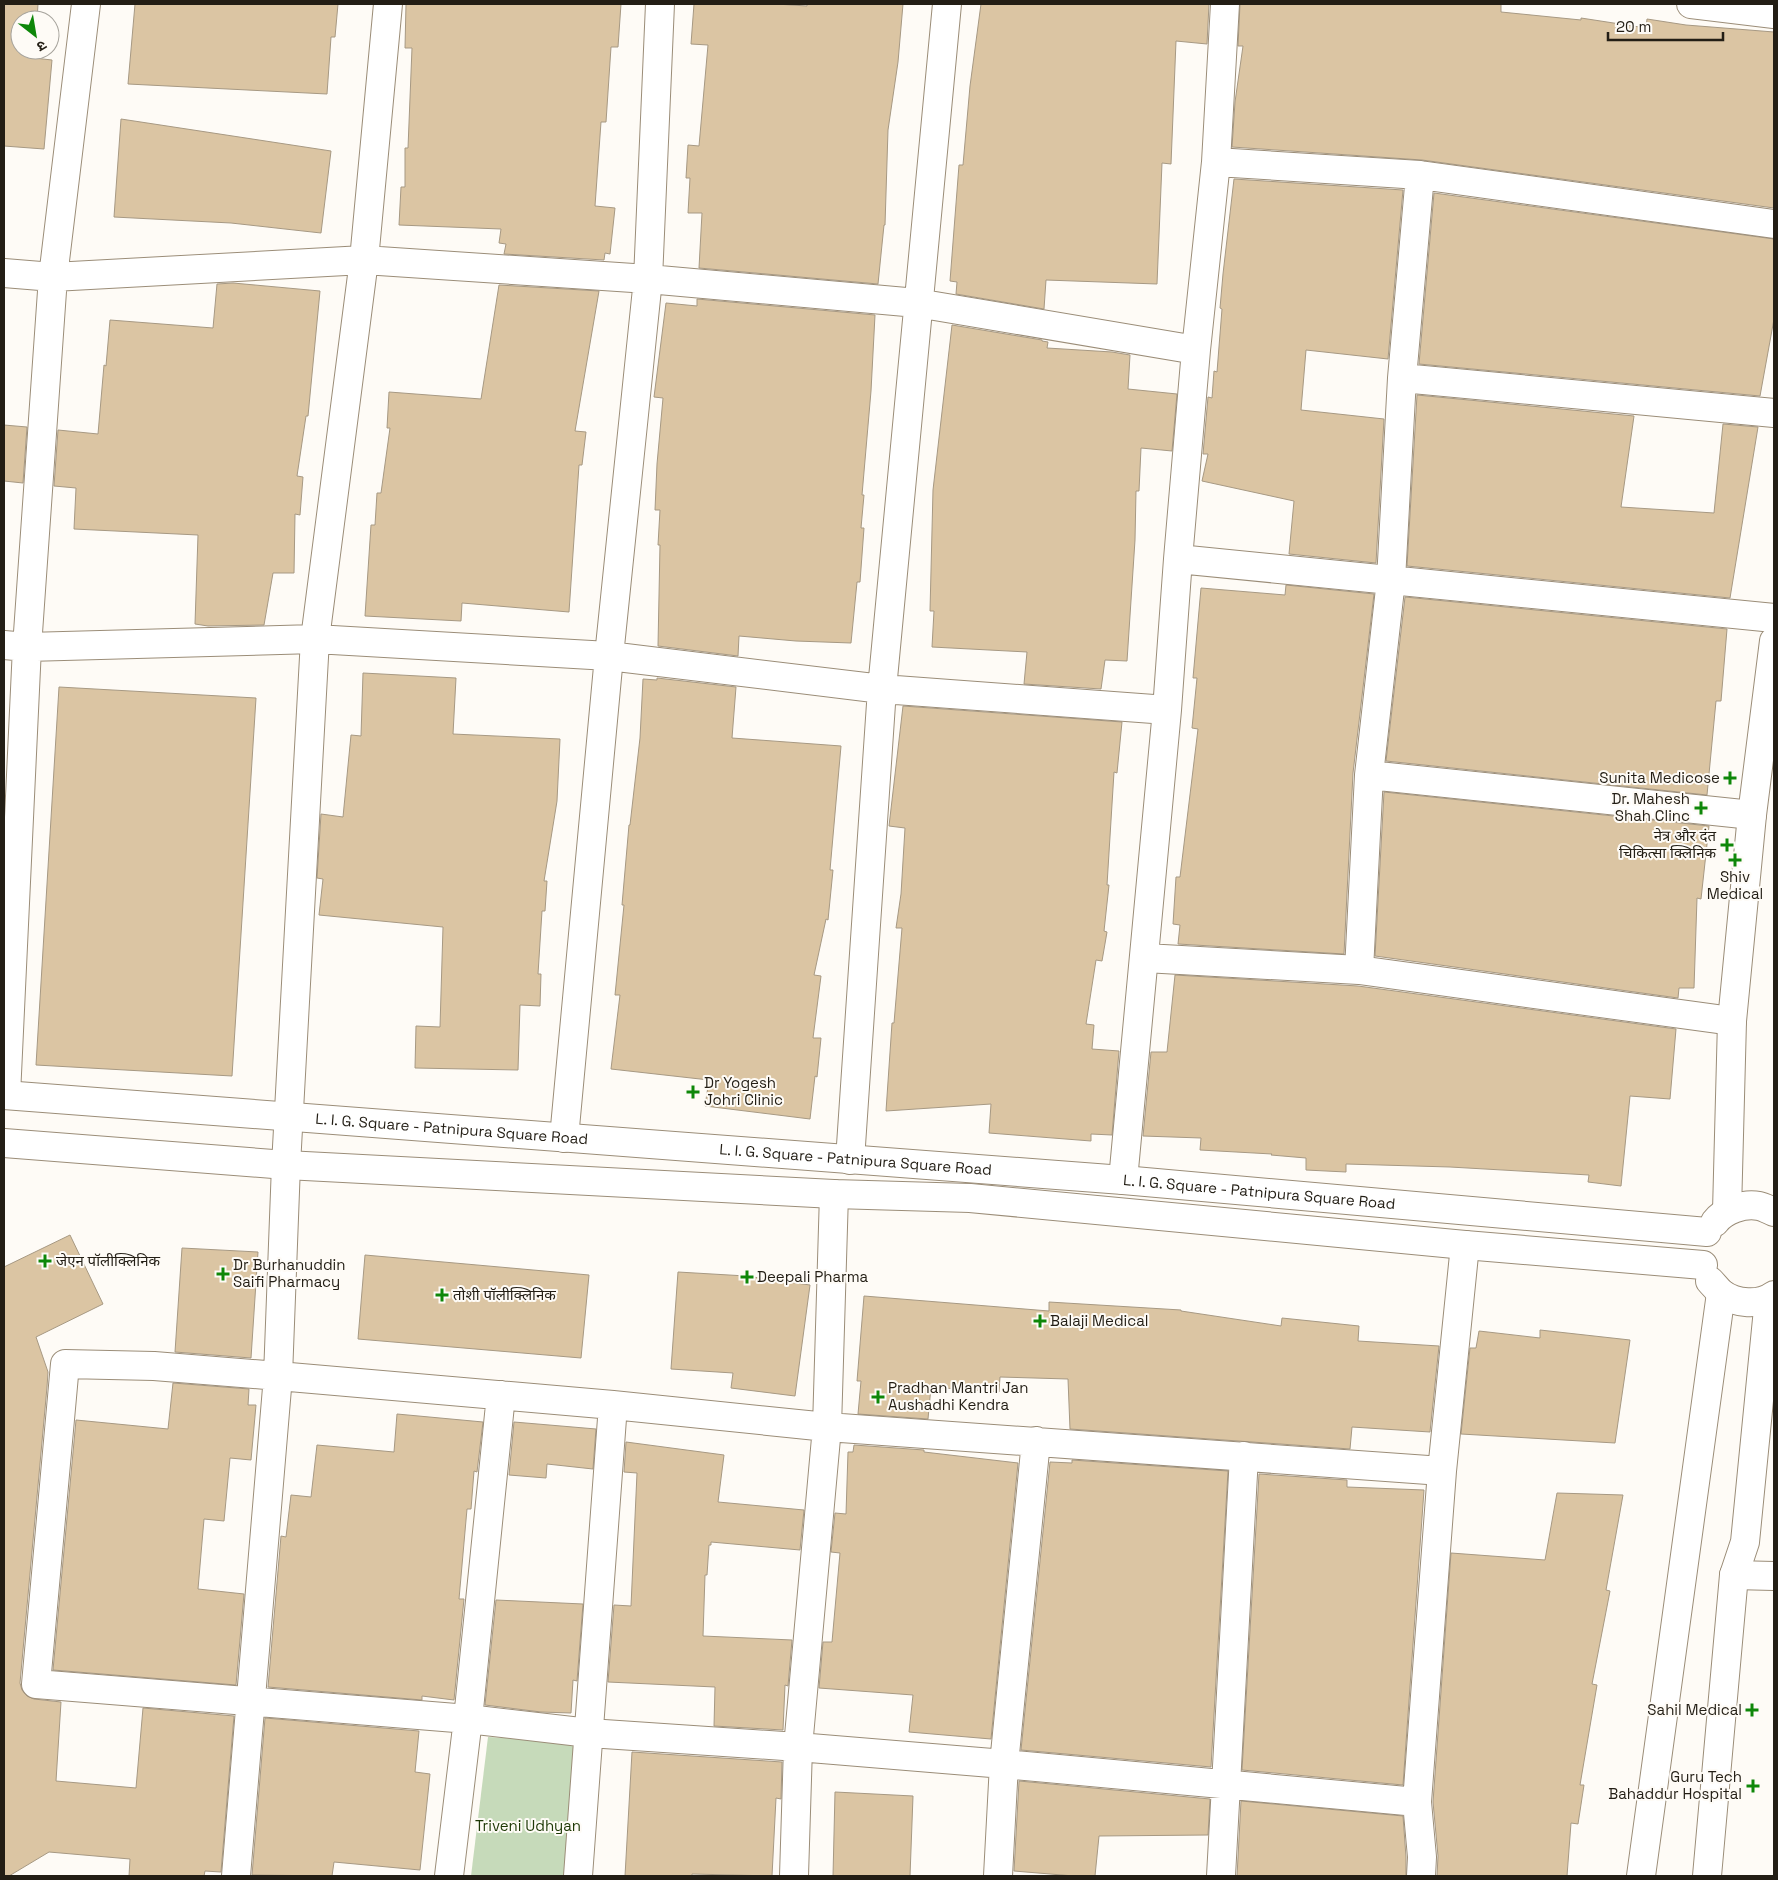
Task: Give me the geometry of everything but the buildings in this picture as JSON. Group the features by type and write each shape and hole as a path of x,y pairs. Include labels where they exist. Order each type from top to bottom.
{"street":[{"path":"5,1095 15,646 53,277 86,4"},
{"path":"236,1876 278,1376 286,1166 315,639 364,260 388,4"},
{"path":"564,1138 609,656 648,279 660,4"},
{"path":"850,1160 882,689 917,303 947,4"},
{"path":"1123,1180 1167,710 1196,350 1216,162 1225,4"},
{"path":"1691,4 1774,14"},
{"path":"1216,162 1420,175 1774,224"},
{"path":"1359,970 1369,775 1391,580 1402,378 1420,175"},
{"path":"4,273 53,277 364,260 648,279 917,303 1196,350"},
{"path":"1402,378 1774,414"},
{"path":"1178,559 1774,618"},
{"path":"15,646 315,639 609,656 882,689 1167,710"},
{"path":"1726,1211 1732,1021 1752,815 1774,641"},
{"path":"1369,775 1752,815"},
{"path":"1145,958 1359,970 1732,1021"},
{"name":"L. I. G. Square - Patnipura Square Road","path":"5,1095 1123,1180 1707,1232"},
{"name":"L. I. G. Square - Patnipura Square Road","path":"4,1143 286,1166 834,1194 970,1198 1465,1245 1703,1265"},
{"path":"794,1876 798,1747 827,1427 834,1194"},
{"path":"1708,1876 1734,1575 1746,1542 1772,1297 1752,1303 1736,1300 1721,1293 1709,1280 1703,1265 1702,1248 1707,1232 1726,1211 1748,1206 1760,1206 1774,1212"},
{"path":"1421,1876 1422,1857 1417,1802 1442,1470 1465,1245"},
{"path":"1641,1876 1721,1293"},
{"path":"1417,1802 1004,1764 798,1747 590,1733 468,1719 36,1684 66,1364 154,1366 613,1405 827,1427 1442,1470"},
{"path":"449,1876 468,1719 501,1395"},
{"path":"578,1876 613,1405"},
{"path":"998,1876 1004,1764 1036,1441"},
{"path":"1221,1876 1244,1456"},
{"path":"1734,1575 1774,1576"}],"green space":[{"name":"Triveni Udhyan","path":"488,1737 586,1743 574,1876 471,1876"}],"place":[{"name":"Sunita Medicose","path":"1730,778"},
{"name":"Dr. Mahesh Shah Clinc","path":"1701,808"},
{"name":"नेत्र और दंत चिकित्सा क्लिनिक","path":"1727,845"},
{"name":"Shiv Medical","path":"1735,860"},
{"name":"Dr Yogesh Johri Clinic","path":"693,1092"},
{"name":"जेएन पॉलीक्लिनिक","path":"45,1261"},
{"name":"Dr Burhanuddin Saifi Pharmacy","path":"223,1274"},
{"name":"Deepali Pharma","path":"747,1277"},
{"name":"तोशी पॉलीक्लिनिक","path":"442,1295"},
{"name":"Balaji Medical","path":"1040,1321"},
{"name":"Pradhan Mantri Jan Aushadhi Kendra","path":"878,1397"},
{"name":"Sahil Medical","path":"1752,1710"},
{"name":"Guru Tech Bahaddur Hospital","path":"1753,1786"}]}
